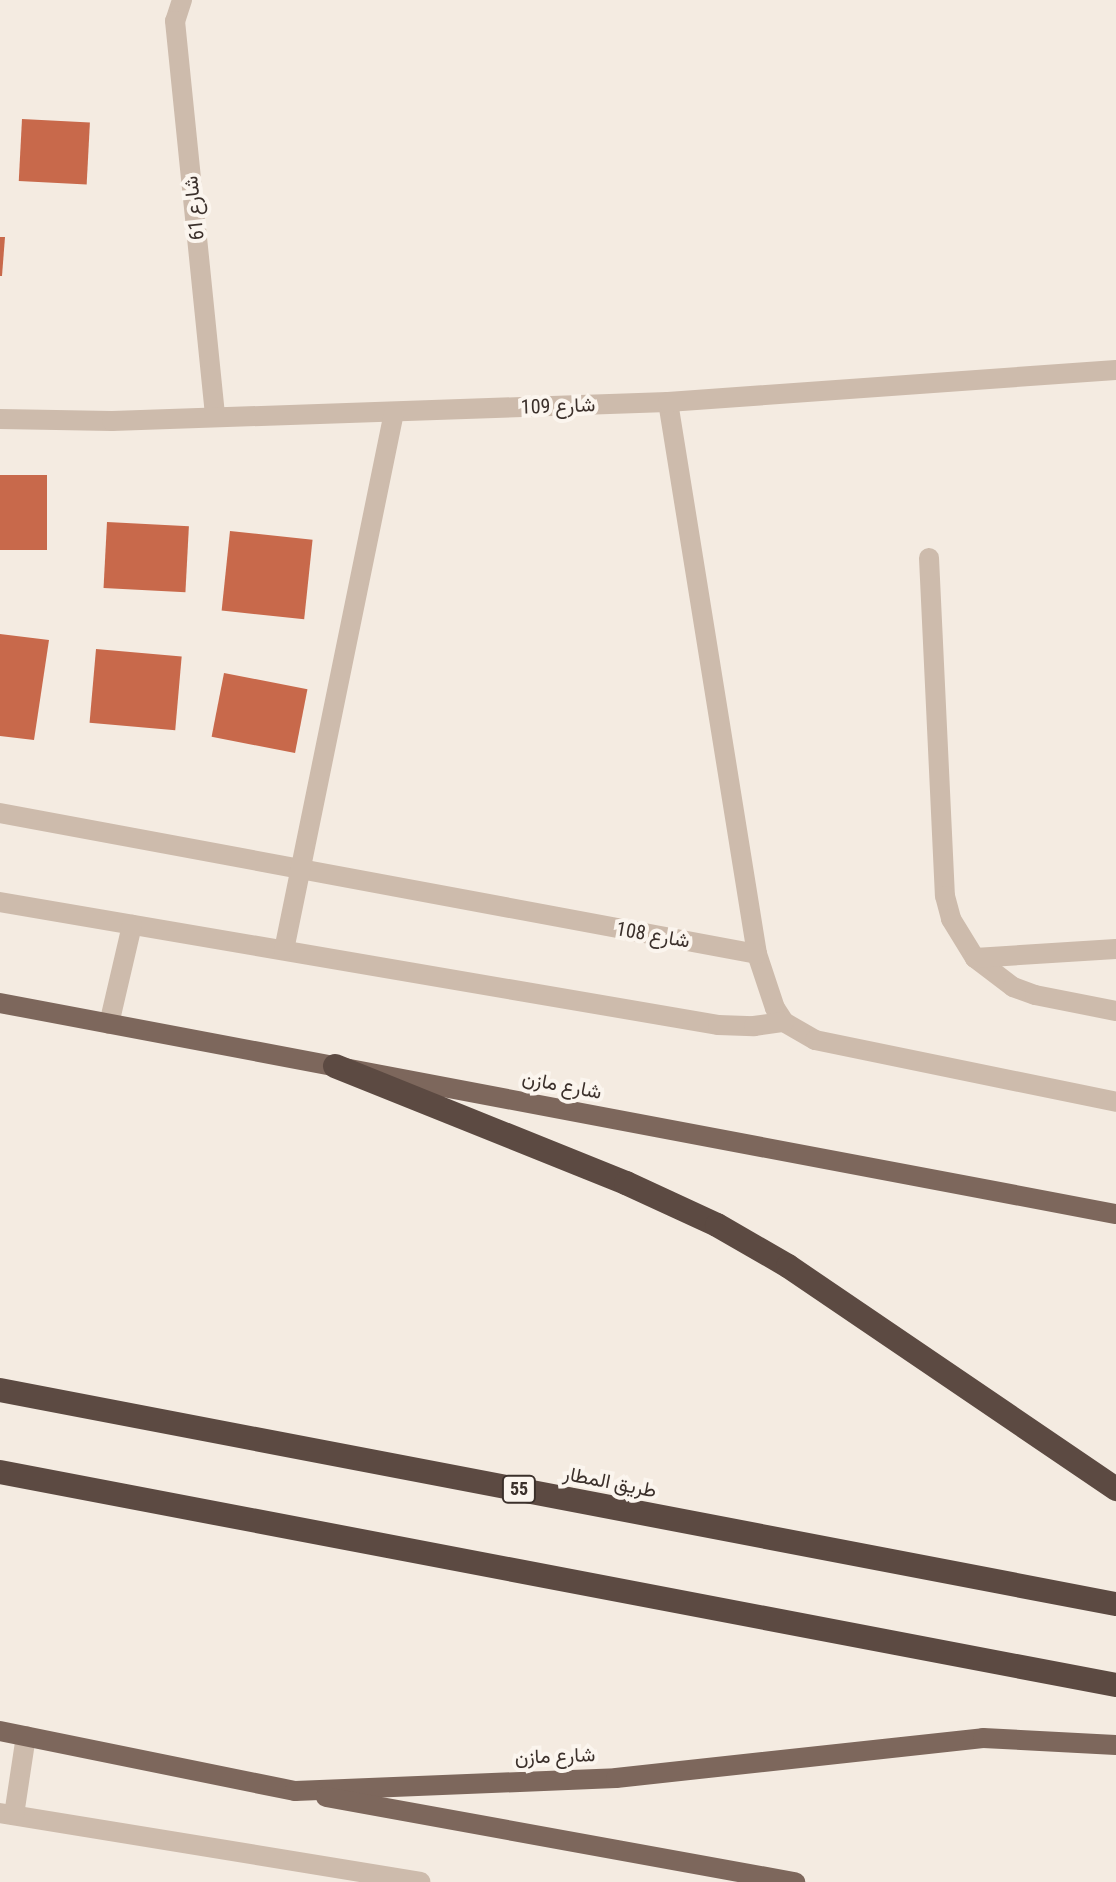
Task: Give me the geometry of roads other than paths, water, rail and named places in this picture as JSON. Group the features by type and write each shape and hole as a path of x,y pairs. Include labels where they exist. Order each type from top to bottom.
{"highway":[{"path":"335,1066 626,1183 717,1225 788,1266 1116,1489"},
{"name":"طريق المطار","path":"0,1390 1116,1604"},
{"path":"0,1472 1116,1685"}],"main road":[{"name":"شارع مازن","path":"0,1003 1116,1214"},
{"name":"شارع مازن","path":"0,1731 295,1791 616,1778 983,1738 1116,1745"},
{"path":"295,1791 454,1823 795,1882"}],"street":[{"name":"شارع 61","path":"182,0 175,21 215,417"},
{"name":"شارع 109","path":"0,419 112,421 668,402 1116,370"},
{"path":"668,402 757,954 775,1008 784,1022 815,1040 1116,1102"},
{"path":"284,950 394,412"},
{"path":"929,558 945,896 961,939 975,958 1003,981 1035,995 1116,1011"},
{"name":"شارع 108","path":"0,813 757,954"},
{"path":"0,902 718,1025 754,1026 784,1022"},
{"path":"109,1024 132,925"},
{"path":"975,958 1116,949"},
{"path":"26,1736 7,1814 420,1882"}]}
